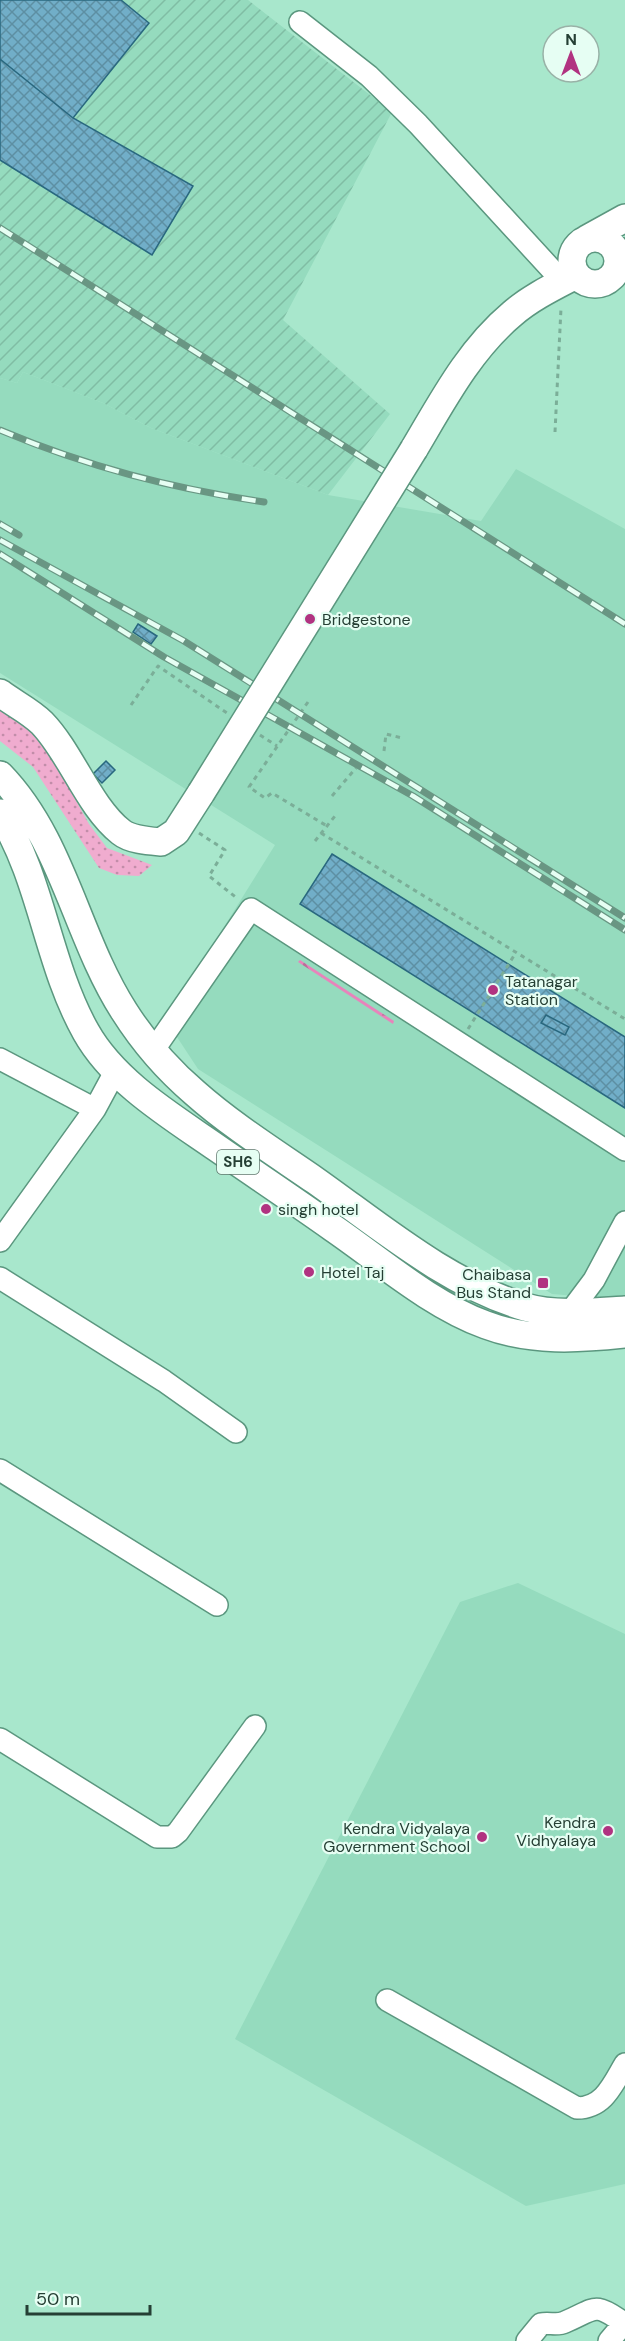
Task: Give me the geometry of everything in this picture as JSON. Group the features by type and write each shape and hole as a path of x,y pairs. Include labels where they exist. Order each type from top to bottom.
{"main road":[{"path":"569,278 572,254 581,242 625,218"},
{"path":"0,693 41,722 77,770 94,800 122,832 142,840 161,842 176,832 477,349 513,313 569,278 588,283 602,283 614,274 621,262 614,247 602,238 587,239"},
{"name":"SH6","path":"0,775 21,797 42,831 102,974 124,1012 153,1051 195,1094 434,1264 493,1294 527,1308 570,1312 625,1310"},
{"name":"SH6","path":"0,813 22,856 67,992 86,1033 116,1070 184,1125 434,1298 486,1325 524,1335 576,1339 625,1334"}],"street":[{"path":"300,22 369,76 569,278"},
{"path":"153,1051 251,909 625,1150"},
{"path":"0,1059 95,1109"},
{"path":"0,1241 95,1109 116,1070"},
{"path":"570,1312 594,1280 625,1222"},
{"path":"0,1278 164,1381 236,1432"},
{"path":"0,1470 217,1605"},
{"path":"0,1739 104,1806 156,1837 164,1838 178,1832 255,1726"},
{"path":"387,2000 578,2108 596,2105 604,2098 625,2064"},
{"path":"527,2341 542,2325 566,2322 588,2309 605,2309 625,2322 609,2341"}],"path":[{"path":"555,432 569,278"},
{"path":"131,705 158,666 227,713"},
{"path":"308,702 249,787 265,798 272,793 327,826"},
{"path":"257,733 277,746"},
{"path":"384,751 386,734 402,738"},
{"path":"332,796 356,768"},
{"path":"315,841 335,816"},
{"path":"182,822 225,850 209,876 251,909"},
{"path":"321,833 515,954 625,1019"},
{"path":"459,1043 515,954"}],"shaded area":[{"path":"0,0 248,0 392,112 283,320 390,414 328,495 151,428 103,403 23,372 17,383 0,378"},
{"path":"23,372 103,403 151,428 328,495 481,521 516,469 625,529 625,1300 552,1294 198,1069 177,1037 179,999 275,845 0,673 0,378 17,383"},
{"path":"0,706 40,736 89,824 107,848 152,865 139,876 117,875 99,868 33,767 0,741"},
{"name":"Kendra Vidyalaya Government School","path":"518,1583 625,1634 625,2184 526,2206 235,2039 460,1602"}],"green space":[{"path":"300,960 394,1021 393,1024 298,962"}],"building":[{"path":"0,0 121,0 149,23 73,118 0,59"},
{"path":"0,59 73,118 193,186 152,255 0,160"},
{"path":"138,624 157,636 151,644 133,632"},
{"path":"106,761 115,770 102,783 93,774"},
{"name":"Tatanagar Station","path":"332,854 625,1037 625,1108 300,904"},
{"path":"546,1015 569,1027 565,1035 541,1023"}],"railway":[{"path":"0,228 625,624"},
{"path":"0,430 65,455 130,475 195,490 264,502"},
{"path":"0,524 19,535"},
{"path":"0,540 184,641 625,918"},
{"path":"0,554 164,657 413,796 625,930"}],"place":[{"name":"Bridgestone","path":"310,619"},
{"name":"Tatanagar Station","path":"493,990"},
{"name":"singh hotel","path":"266,1209"},
{"name":"Hotel Taj","path":"309,1272"},
{"name":"Chaibasa Bus Stand","path":"543,1283"},
{"name":"Kendra Vidhyalaya","path":"608,1831"},
{"name":"Kendra Vidyalaya Government School","path":"482,1837"}]}
